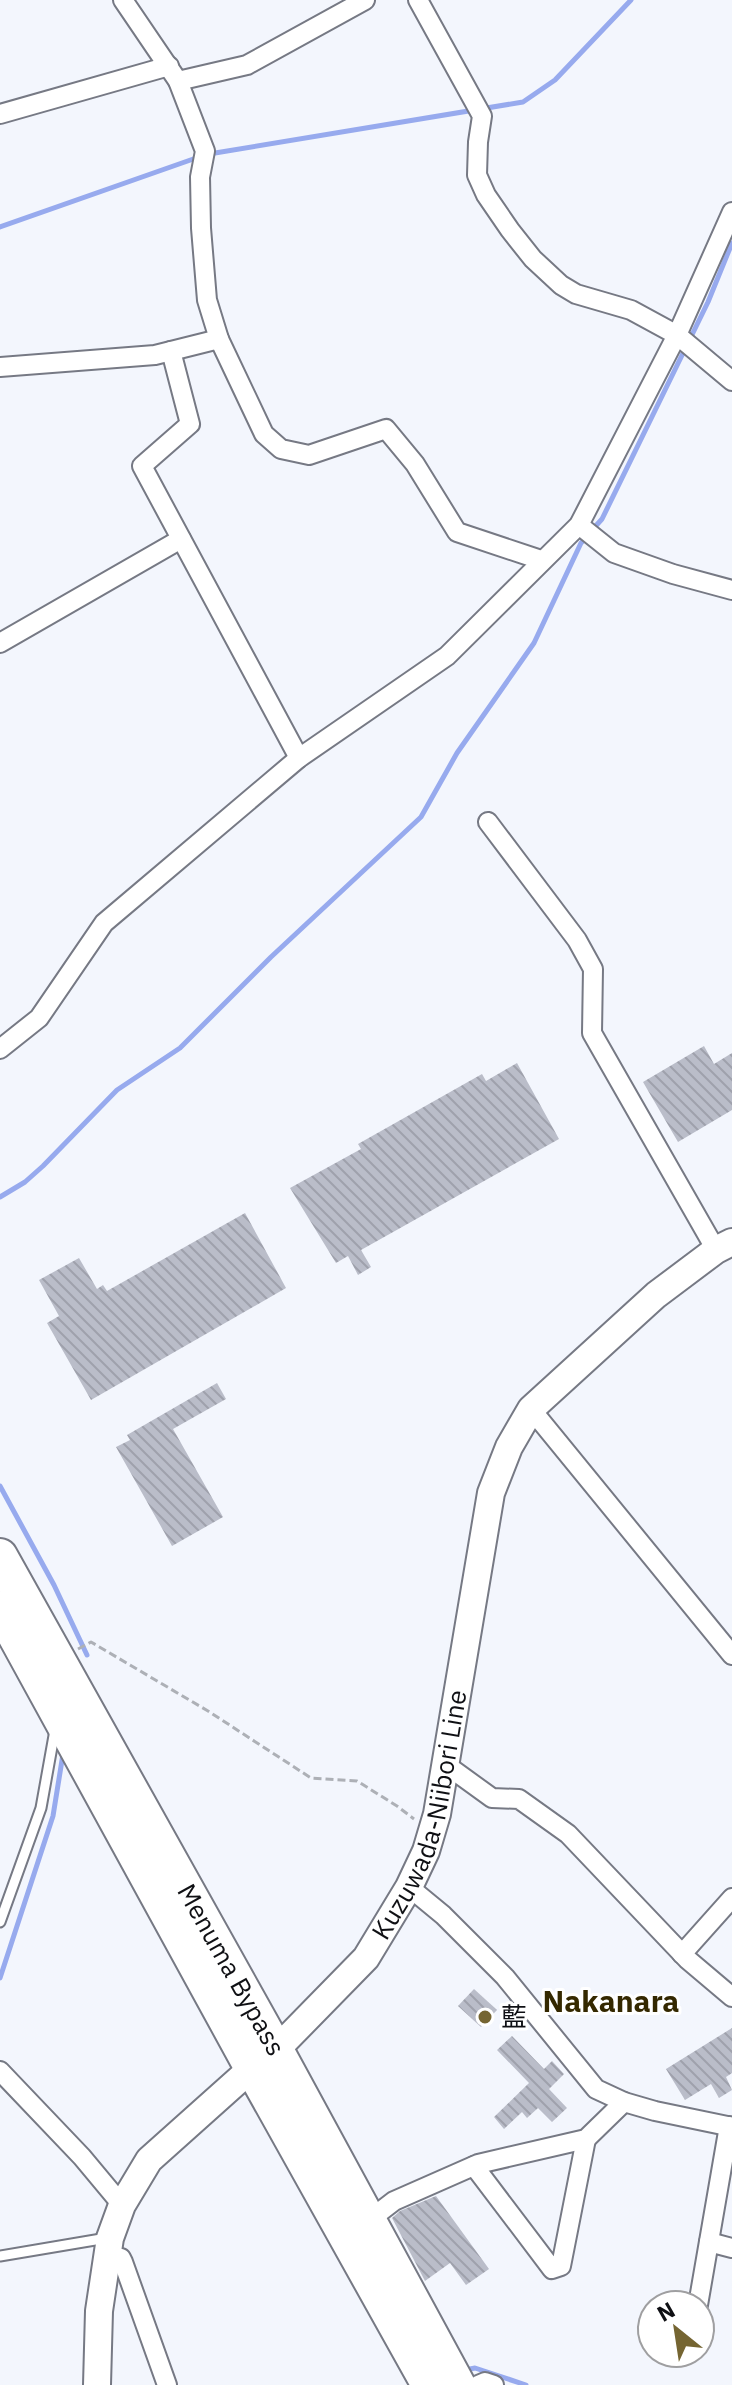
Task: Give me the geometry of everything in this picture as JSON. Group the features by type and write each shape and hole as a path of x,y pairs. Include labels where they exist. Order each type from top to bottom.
{"highway":[{"name":"Menuma Bypass","path":"0,1556 58,1661 264,2059 429,2385"},
{"name":"Menuma Bypass","path":"0,1608 58,1714 264,2059 368,2221 458,2385"}],"main road":[{"name":"Kuzuwada-Niibori Line","path":"97,2385 99,2311 109,2246 122,2205 149,2160 264,2059 366,1958 409,1887 426,1851 437,1814 491,1493 509,1447 531,1409 656,1295 724,1246"}],"street":[{"path":"123,0 174,74 205,151 200,177 203,272 207,300 219,339 264,434 281,449 309,455 386,429 415,464 457,532 541,560"},
{"path":"0,114 174,74 247,65 365,0"},
{"path":"418,0 482,116 477,175 486,195 533,259 561,285 576,294 631,310 677,335 732,381"},
{"path":"0,1049 39,1018 104,923 299,758 447,656 579,525 677,335 732,212"},
{"path":"0,367 155,355 219,339"},
{"path":"171,351 190,424 142,466 299,758"},
{"path":"579,525 614,553 732,590"},
{"path":"0,643 181,539"},
{"path":"488,822 577,940 593,969 592,1033 724,1246"},
{"path":"531,1409 732,1655"},
{"path":"445,1764 492,1798 519,1799 568,1834 682,1954 732,1997"},
{"path":"409,1887 443,1915 505,1977 596,2089 655,2111 730,2126 701,2289"},
{"path":"682,1954 732,1898"},
{"path":"0,2071 82,2157 122,2205"},
{"path":"368,2221 394,2201 474,2166 586,2139 624,2102"},
{"path":"474,2166 552,2269 561,2266 586,2139"},
{"path":"709,2242 732,2248"},
{"path":"109,2246 123,2262 167,2385"},
{"path":"478,2385 485,2382 494,2385"}],"lane":[{"path":"0,1922 41,1808 58,1714"},
{"path":"0,2256 109,2246"}],"path":[{"path":"58,1661 91,1642 208,1711 311,1778 357,1781 397,1806 431,1833"}],"building":[{"path":"704,1046 714,1064 732,1053 732,1110 678,1142 643,1082"},
{"path":"517,1063 559,1139 361,1250 371,1267 358,1275 348,1256 336,1263 290,1188 361,1149 358,1144 482,1074 486,1081"},
{"path":"245,1213 286,1288 91,1400 47,1323 59,1316 39,1280 79,1258 97,1289 103,1285 107,1291"},
{"path":"217,1383 226,1399 173,1429 223,1517 172,1546 116,1447 130,1440 127,1435"},
{"path":"474,1989 497,2010 481,2027 458,2006"},
{"path":"732,2028 732,2073 726,2077 732,2090 719,2098 711,2084 685,2100 666,2069"},
{"path":"512,2036 544,2069 552,2061 564,2074 549,2089 567,2108 552,2122 538,2108 527,2118 522,2112 504,2129 494,2117 529,2083 497,2050"},
{"path":"436,2196 489,2269 466,2285 450,2263 425,2281 392,2218 400,2211"}],"waterway":[{"path":"209,154 523,102 555,80 631,0"},
{"path":"0,227 199,157"},
{"path":"593,529 602,519 708,302 732,243"},
{"path":"0,1197 25,1182 43,1166 117,1090 180,1048 271,957 421,817 457,753 534,643 581,543 587,537"},
{"path":"0,1486 54,1585 87,1655"},
{"path":"0,1978 53,1816 63,1754"},
{"path":"470,2369 526,2385"}],"place":[{"name":"藍","path":"485,2017"}],"district":[{"name":"Nakanara","path":"611,2002"}]}
